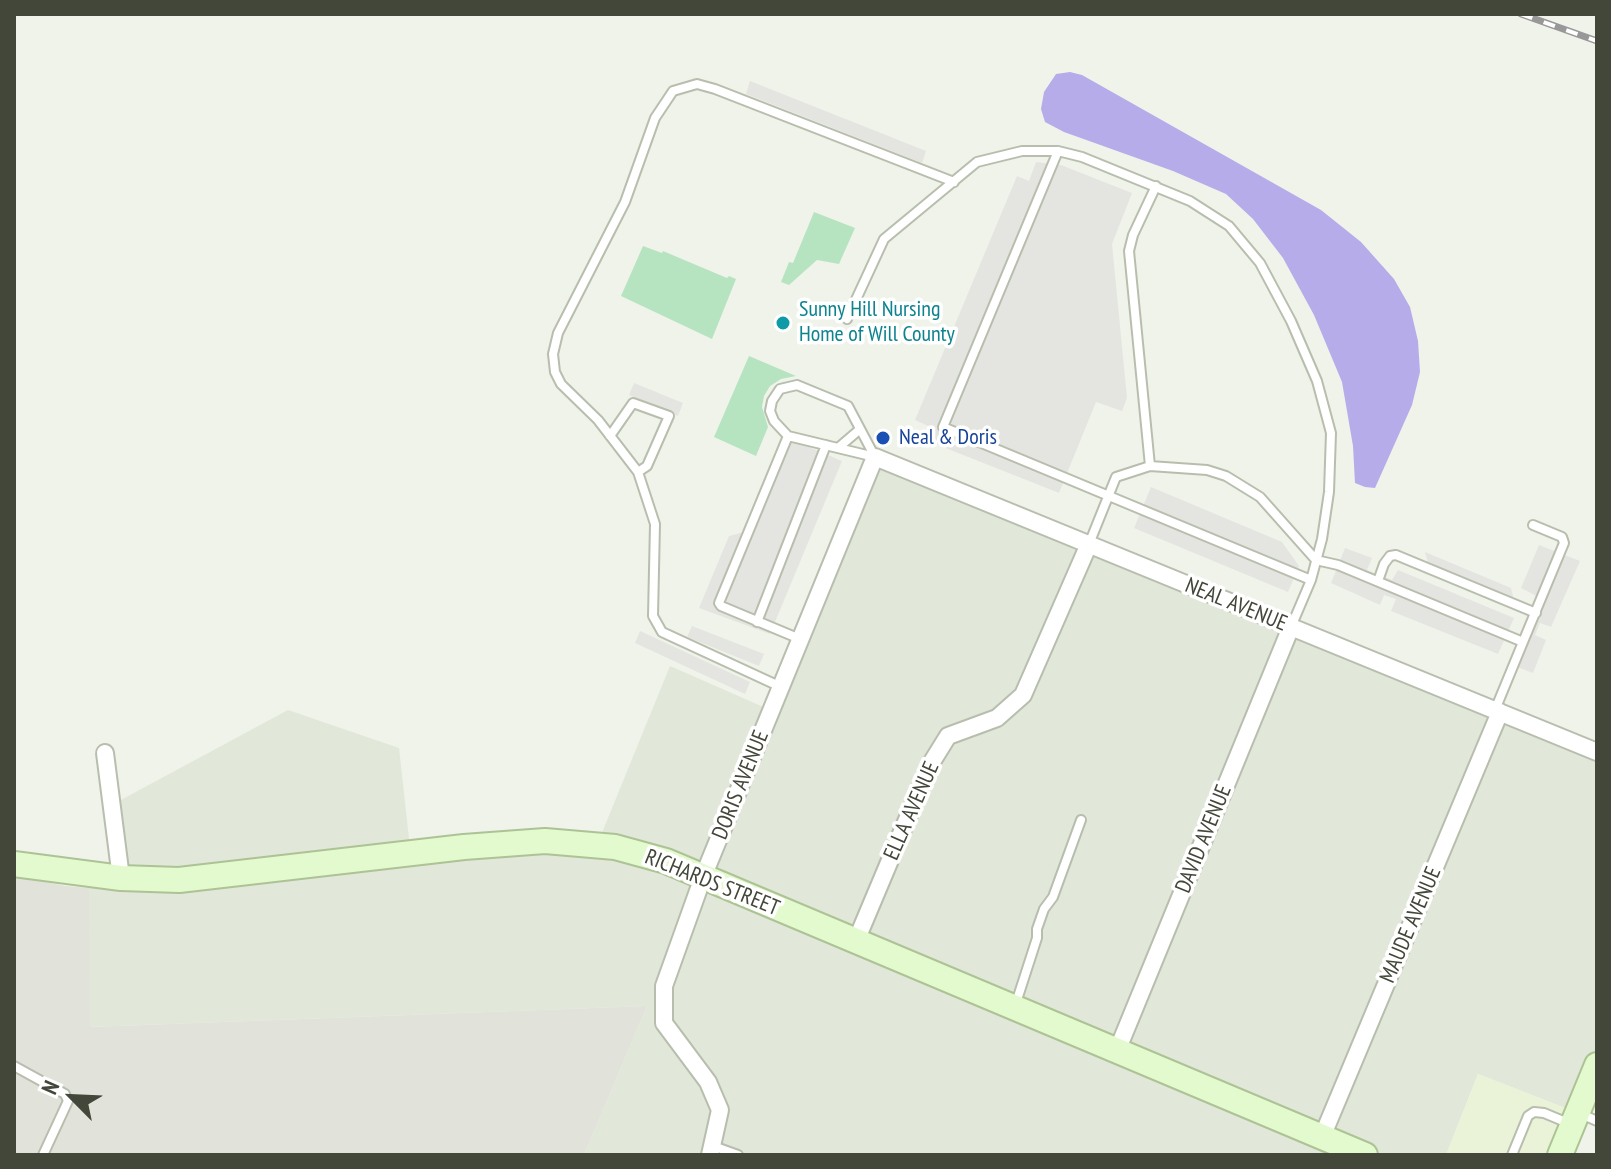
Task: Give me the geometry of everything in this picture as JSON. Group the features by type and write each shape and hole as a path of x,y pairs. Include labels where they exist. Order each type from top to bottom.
{"street":[{"name":"NEAL AVENUE","path":"875,457 1597,752"},
{"name":"DORIS AVENUE","path":"712,1150 720,1110 708,1082 664,1023 664,986 703,877 875,457"},
{"name":"ELLA AVENUE","path":"856,941 930,765 948,736 997,718 1023,695 1089,544"},
{"name":"DAVID AVENUE","path":"1117,1051 1291,627"},
{"name":"MAUDE AVENUE","path":"1322,1137 1497,711"},
{"path":"105,753 121,878"},
{"name":"RICHARDS STREET","path":"14,864 121,878 179,880 451,848 545,841 615,847 666,861 1365,1155"},
{"path":"1560,1155 1582,1120 1597,1065"}],"lane":[{"path":"781,687 662,632 653,616 655,524 638,472 598,420 561,384 555,372 553,354 558,333 625,202 655,118 673,91 697,84 715,89 954,182"},
{"path":"847,319 884,239 977,162 1022,151 1058,151 1105,165 1190,201 1229,226 1260,263 1297,333 1317,381 1331,433 1329,492 1316,560 1291,627"},
{"path":"1058,151 943,427 1311,580"},
{"path":"1150,466 1129,251 1133,235 1156,186"},
{"path":"789,386 810,388 848,406 875,457 788,436 774,421 770,411 772,401 780,389 789,386"},
{"path":"610,436 633,403 669,416 647,466 638,472"},
{"path":"838,448 859,430"},
{"path":"788,436 719,603 800,639"},
{"path":"757,622 826,445"},
{"path":"1089,544 1116,477 1150,466 1207,470 1243,485 1260,497 1316,560 1338,565 1523,642"},
{"path":"1497,711 1564,543 1562,537 1533,525"},
{"path":"1378,581 1384,564 1390,556 1396,555 1536,613"},
{"path":"1014,1008 1044,909 1053,897 1081,820"},
{"path":"14,1066 65,1094 68,1101 43,1155"},
{"path":"1512,1155 1528,1116 1534,1112 1582,1120"},
{"path":"712,1150 738,1155"}],"shaded area":[{"path":"1070,72 1082,75 1321,210 1361,242 1394,279 1410,307 1418,341 1420,372 1412,405 1375,488 1355,483 1353,446 1342,382 1314,315 1283,258 1253,219 1226,194 1045,122 1041,109 1044,92 1056,74"},
{"path":"750,81 926,151 922,163 746,94"},
{"path":"1036,162 1061,165 1132,193 1112,244 1127,398 1122,411 1096,402 1059,493 928,441 933,428 915,420 1017,176 1029,181"},
{"path":"634,383 683,403 678,416 629,395"},
{"path":"783,436 842,461 770,634 699,608 729,536 744,532"},
{"path":"878,462 1597,755 1597,1053 1573,1111 1478,1074 1446,1155 1370,1155 709,876"},
{"path":"1151,487 1282,542 1299,566 1288,592 1134,528"},
{"path":"1539,545 1580,561 1551,627 1540,623 1535,635 1546,640 1533,673 1517,667 1546,601 1521,588"},
{"path":"1345,548 1372,558 1367,570 1392,580 1398,570 1514,618 1498,654 1391,611 1396,599 1384,595 1380,605 1331,583"},
{"path":"1425,552 1511,588 1514,600 1428,563"},
{"path":"692,626 764,654 759,666 687,637"},
{"path":"640,631 750,682 745,694 635,643"},
{"path":"670,666 768,709 701,873 599,840"},
{"path":"288,710 399,748 410,848 127,873 119,801"},
{"path":"484,849 574,853 646,864 1344,1155 584,1155 647,1006 89,1027 89,888"},
{"path":"14,876 89,888 90,1027 647,1006 584,1155 14,1155"},
{"path":"1478,1074 1573,1111 1555,1155 1446,1155"}],"green space":[{"path":"814,212 855,228 839,264 817,260 789,285 781,282 789,262 793,263"},
{"path":"643,246 736,279 712,339 621,296"},
{"path":"749,356 796,376 781,379 770,386 764,396 762,407 768,427 756,456 714,437"}],"railway":[{"path":"1521,14 1597,41"}],"place":[{"name":"Sunny Hill Nursing Home of Will County","path":"783,323"},
{"name":"Neal & Doris","path":"883,438"}]}
